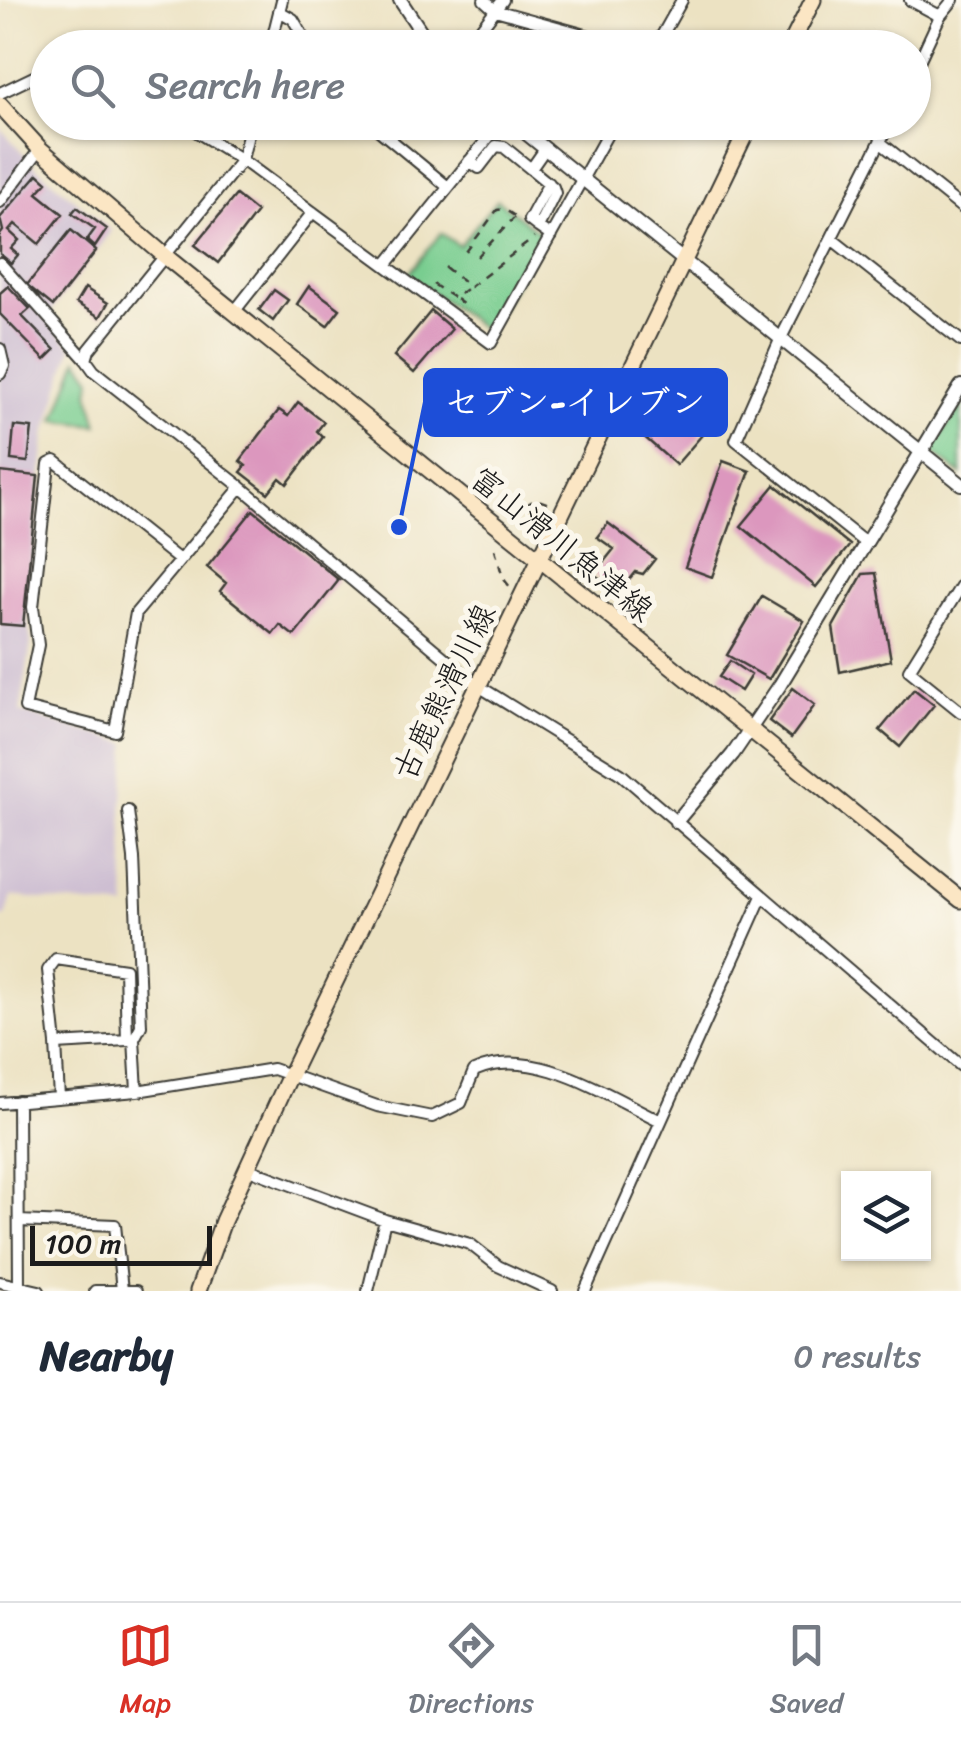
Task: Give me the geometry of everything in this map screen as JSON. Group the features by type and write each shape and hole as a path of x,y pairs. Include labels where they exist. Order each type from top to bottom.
{"main road":[{"path":"798,30 813,0"},
{"name":"富山滑川魚津線","path":"0,105 30,138"},
{"name":"富山滑川魚津線","path":"32,140 234,312 961,900"},
{"name":"古鹿熊滑川線","path":"198,1291 246,1168 742,140"}],"street":[{"path":"400,0 420,30"},
{"path":"484,0 495,10 568,30"},
{"path":"480,30 503,0"},
{"path":"665,30 682,0"},
{"path":"910,0 940,16"},
{"path":"931,35 953,0"},
{"path":"281,6 299,30"},
{"path":"0,92 30,78"},
{"path":"210,140 492,342 605,140"},
{"path":"86,360 88,350 242,160 247,140"},
{"path":"390,140 448,186"},
{"path":"386,266 486,140"},
{"path":"534,140 961,484"},
{"path":"864,542 736,440 780,340 882,140"},
{"path":"881,143 959,200"},
{"path":"469,161 478,168 496,146 504,147 549,183 555,193 525,220 549,241"},
{"path":"0,202 40,149"},
{"path":"531,168 545,149"},
{"path":"234,312 313,212"},
{"path":"833,240 961,341"},
{"path":"0,263 94,370 242,487 477,685 622,774 961,1066"},
{"path":"0,348 4,366 0,374"},
{"path":"676,822 732,754 780,685 961,386"},
{"path":"178,559 55,461 49,464 33,607 38,645 25,708 116,731 136,613 242,487"},
{"path":"959,594 910,670 961,712"},
{"path":"128,811 134,858 141,1026 131,1040"},
{"path":"585,1291 762,896"},
{"path":"59,1098 48,970 56,959 124,969 137,1091"},
{"path":"56,1044 131,1040"},
{"path":"0,1102 137,1091 273,1069 376,1106 432,1117 461,1103 474,1071 501,1064 531,1063 661,1121"},
{"path":"18,1101 20,1287"},
{"path":"246,1168 385,1220 470,1244 498,1266 552,1291"},
{"path":"368,1291 385,1220"},
{"path":"20,1221 114,1225 122,1290"},
{"path":"0,1282 39,1291"},
{"path":"95,1291 136,1291"}],"path":[{"path":"466,252 497,210 504,209 525,220 477,257"},
{"path":"454,298 535,237 549,241"},
{"path":"444,267 470,286"},
{"path":"433,284 468,308"},
{"path":"512,514 536,499 553,506"},
{"path":"495,550 503,578 510,587"}],"shaded area":[{"path":"0,128 37,168 112,231 46,318 72,347 45,437 27,615 31,643 20,712 127,743 122,811 126,908 12,896 6,917 0,916"}],"green space":[{"path":"497,200 543,235 489,328 482,328 408,275 441,233 459,246"},
{"path":"78,359 92,378 89,392 98,425 55,421"},
{"path":"961,404 961,475 931,451"}],"building":[{"path":"38,174 47,182 37,193 63,214 39,244 15,224 9,231 19,240 11,249 18,255 11,263 0,254 0,218"},
{"path":"236,195 257,212 218,263 195,245"},
{"path":"77,207 107,229 95,247 87,240 95,229 72,213"},
{"path":"71,230 96,251 53,306 27,285"},
{"path":"8,286 30,309 22,316 55,350 45,360 0,314 0,293"},
{"path":"309,286 340,309 327,326 297,304"},
{"path":"85,288 108,303 100,317 76,303"},
{"path":"274,290 288,300 273,321 259,310"},
{"path":"431,311 452,329 414,373 394,356"},
{"path":"298,402 324,422 317,431 323,437 287,484 280,478 268,493 241,472 246,466 240,461 279,410 288,416"},
{"path":"666,404 702,435 676,465 641,434"},
{"path":"14,426 32,428 28,462 11,460"},
{"path":"723,461 750,471 712,577 685,567"},
{"path":"0,472 38,476 23,626 0,624"},
{"path":"775,485 850,545 816,587 741,526"},
{"path":"253,510 339,580 294,636 280,625 273,634 220,591 226,583 207,567"},
{"path":"608,523 655,559 643,574 635,572 618,593 594,574 614,549 597,537"},
{"path":"876,573 891,660 840,672 833,627 863,574"},
{"path":"762,596 804,621 769,679 727,655"},
{"path":"730,661 751,675 741,691 719,677"},
{"path":"793,688 815,705 791,738 769,721"},
{"path":"914,689 934,705 900,747 880,730"}],"place":[{"name":"セブン-イレブン","path":"399,527"}]}
